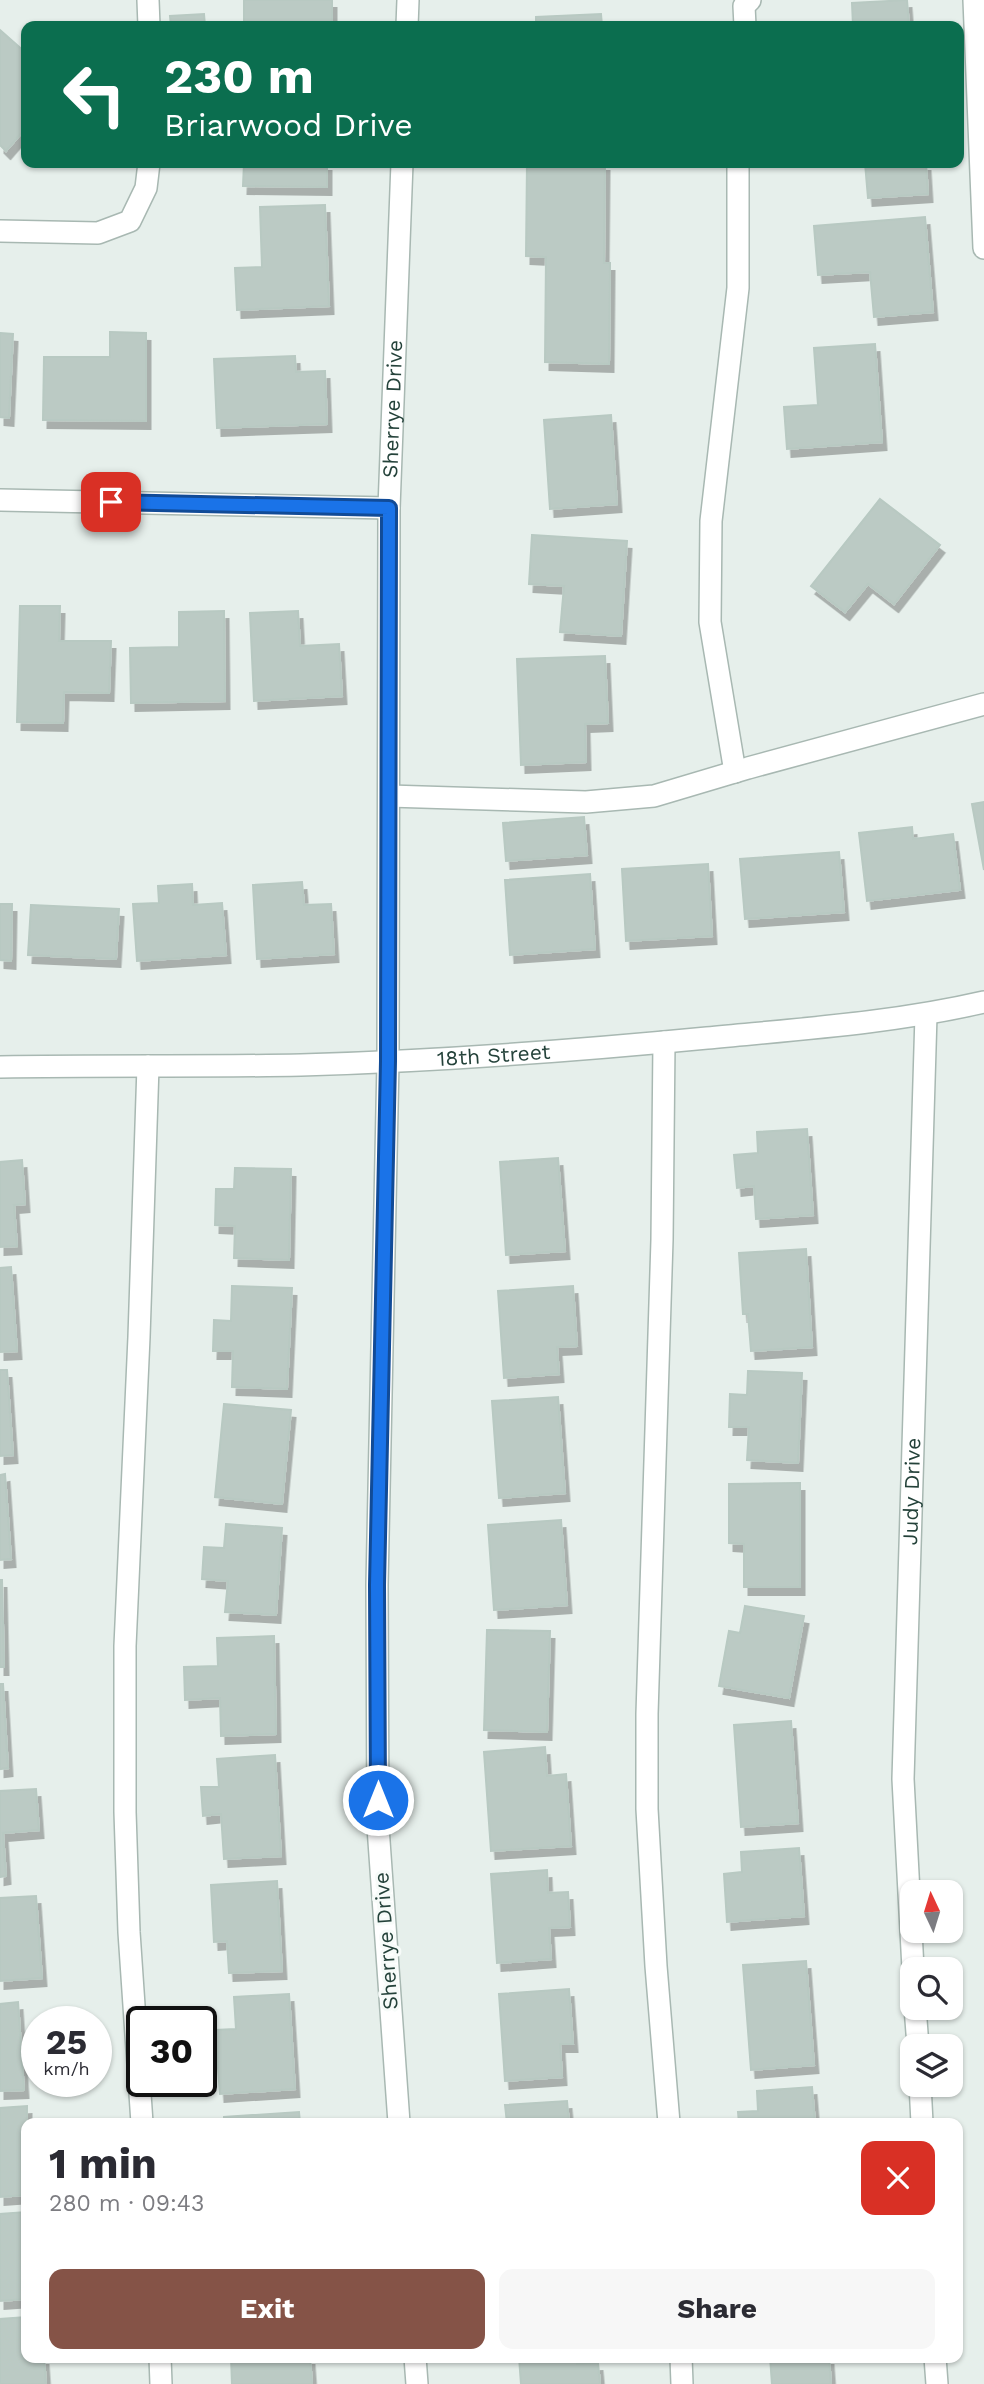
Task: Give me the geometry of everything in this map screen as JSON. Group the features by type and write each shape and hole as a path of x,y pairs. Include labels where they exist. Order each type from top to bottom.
{"street":[{"path":"148,0 149,21"},
{"path":"407,21 408,0"},
{"path":"745,21 744,6 750,0"},
{"path":"974,0 984,248"},
{"path":"0,231 97,233 130,221 146,188 148,168"},
{"name":"Sherrye Drive","path":"399,2118 378,1827 377,1585 388,1061 389,508 402,168"},
{"path":"735,772 710,622 712,521 738,288 738,168"},
{"path":"0,500 389,508"},
{"path":"389,796 586,802 654,796 984,704"},
{"name":"18th Street","path":"0,1067 302,1065 388,1061 664,1042 926,1015 984,1002"},
{"name":"Judy Drive","path":"912,1957 903,1779 926,1015"},
{"path":"664,1042 662,1240 648,1675 647,1796 656,1966 669,2118"},
{"path":"142,2118 128,1906 125,1646 148,1066"},
{"path":"921,2097 922,2118"},
{"path":"160,2363 161,2384"},
{"path":"415,2363 417,2384"},
{"path":"681,2363 682,2384"},
{"path":"935,2363 937,2384"}],"building":[{"path":"244,0 332,0 332,21 244,21"},
{"path":"907,0 909,21 853,21 852,3"},
{"path":"204,14 205,21 170,21 170,16"},
{"path":"601,14 602,21 536,21 536,17"},
{"path":"0,30 21,49 21,134 6,151 0,145"},
{"path":"244,168 327,168 327,187 243,186"},
{"path":"527,168 605,168 604,263 610,263 609,364 545,362 546,257 526,256"},
{"path":"865,168 926,168 928,194 868,198"},
{"path":"325,205 329,306 237,310 235,268 262,267 260,207"},
{"path":"925,217 933,312 874,317 870,272 818,275 814,226"},
{"path":"110,332 146,333 146,421 43,420 44,357 110,357"},
{"path":"0,333 13,334 9,418 0,417"},
{"path":"875,344 882,442 787,449 784,407 818,405 814,348"},
{"path":"295,356 296,372 325,371 327,424 217,428 214,359"},
{"path":"611,415 617,504 550,509 544,420"},
{"path":"880,499 940,545 894,604 868,584 845,612 811,586"},
{"path":"532,535 627,541 621,636 560,632 564,586 529,584"},
{"path":"20,606 60,606 59,641 111,641 109,693 64,692 63,723 17,722"},
{"path":"224,611 225,701 131,703 130,648 179,647 179,612"},
{"path":"298,611 300,646 339,644 342,696 254,701 250,613"},
{"path":"605,656 608,723 585,724 586,762 521,765 517,659"},
{"path":"984,802 984,870 972,804"},
{"path":"584,817 587,855 506,861 503,823"},
{"path":"912,827 913,839 953,834 960,890 867,901 859,833"},
{"path":"839,852 844,912 745,919 740,859"},
{"path":"708,864 712,936 626,941 622,869"},
{"path":"590,874 595,949 510,955 505,880"},
{"path":"302,882 304,905 331,904 334,954 257,959 253,885"},
{"path":"192,884 193,905 222,903 226,955 137,961 133,904 159,903 158,886"},
{"path":"0,904 12,904 11,961 0,960"},
{"path":"31,905 119,909 116,959 28,955"},
{"path":"807,1129 813,1215 756,1219 754,1186 737,1188 734,1155 758,1153 757,1132"},
{"path":"558,1158 565,1251 506,1255 500,1162"},
{"path":"22,1160 25,1204 14,1205 17,1246 0,1247 0,1162"},
{"path":"235,1168 291,1169 289,1260 234,1258 235,1226 215,1225 216,1189 234,1189"},
{"path":"806,1249 812,1347 751,1351 748,1314 743,1314 739,1253"},
{"path":"11,1267 17,1351 0,1352 0,1268"},
{"path":"232,1286 292,1288 287,1389 232,1387 233,1351 213,1351 214,1320 231,1321"},
{"path":"573,1286 577,1346 557,1347 559,1374 504,1378 498,1291"},
{"path":"0,1370 7,1370 13,1455 0,1456"},
{"path":"748,1371 802,1373 798,1463 747,1460 749,1427 729,1427 730,1394 747,1395"},
{"path":"558,1397 565,1493 499,1498 492,1401"},
{"path":"224,1404 291,1410 282,1504 215,1497"},
{"path":"5,1474 11,1559 0,1560 0,1475"},
{"path":"800,1483 800,1587 744,1587 744,1544 729,1543 729,1484"},
{"path":"561,1520 567,1605 494,1610 488,1525"},
{"path":"226,1524 282,1528 276,1615 225,1612 228,1581 202,1579 204,1547 224,1548"},
{"path":"2,1580 4,1667 0,1667"},
{"path":"745,1606 804,1616 789,1698 719,1686 729,1631 740,1633"},
{"path":"487,1630 550,1631 547,1732 484,1730"},
{"path":"274,1636 276,1734 221,1736 220,1698 185,1700 184,1667 218,1666 217,1638"},
{"path":"0,1684 3,1684 8,1768 0,1769"},
{"path":"791,1721 798,1823 741,1827 734,1725"},
{"path":"545,1747 547,1776 566,1774 571,1846 491,1851 484,1752"},
{"path":"275,1755 281,1856 224,1859 221,1814 203,1816 201,1787 219,1787 217,1759"},
{"path":"36,1789 39,1830 3,1833 6,1876 0,1877 0,1791"},
{"path":"799,1848 804,1916 727,1922 724,1874 742,1872 741,1852"},
{"path":"547,1870 548,1893 568,1892 570,1927 549,1928 551,1959 497,1963 491,1874"},
{"path":"277,1881 282,1971 229,1973 227,1941 214,1942 211,1885"},
{"path":"36,1896 42,1978 0,1981 0,1898"},
{"path":"806,1961 814,2065 751,2070 743,1965"},
{"path":"569,1989 573,2044 560,2044 562,2077 505,2081 499,1994"},
{"path":"289,1994 295,2089 220,2094 217,2030 236,2029 234,1997"},
{"path":"18,2002 21,2090 0,2091 0,2004"},
{"path":"812,2087 815,2118 739,2118 738,2112 758,2111 757,2091"},
{"path":"567,2101 569,2118 506,2118 505,2105"},
{"path":"27,2106 27,2118 21,2118 21,2195 0,2197 0,2108"},
{"path":"299,2112 300,2118 224,2118"},
{"path":"21,2212 21,2299 0,2301 0,2214"},
{"path":"21,2317 21,2363 44,2363 46,2384 0,2384 0,2319"},
{"path":"231,2363 310,2363 312,2384 232,2384"},
{"path":"519,2363 598,2363 600,2384 521,2384"},
{"path":"770,2363 829,2363 831,2384 772,2384"}],"route":[{"path":"111,502 389,508 388,1061 377,1585 378,1800"}]}
